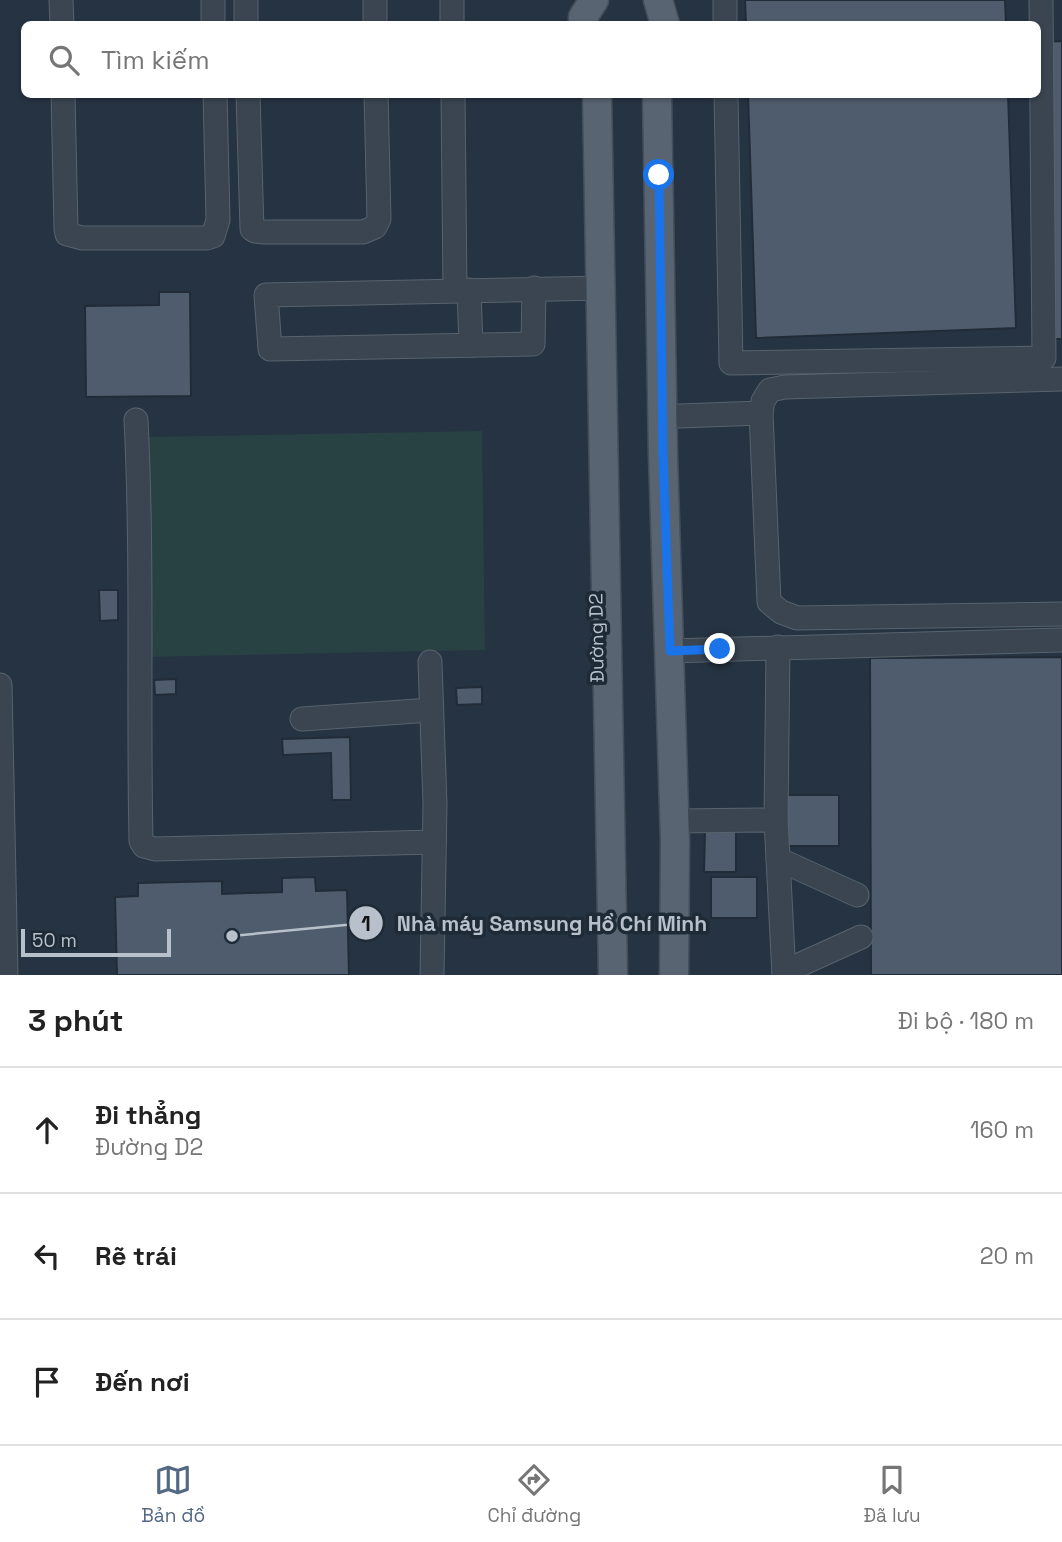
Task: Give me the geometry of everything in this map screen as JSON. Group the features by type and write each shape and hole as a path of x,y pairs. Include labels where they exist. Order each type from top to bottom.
{"main road":[{"path":"583,21 594,0"},
{"path":"594,0 595,21"},
{"path":"655,21 656,0"},
{"path":"656,0 664,21"},
{"name":"Đường D2","path":"583,98 585,214 600,244"},
{"name":"Đường D2","path":"597,98 613,975"},
{"path":"657,98 663,454 674,821 674,975"},
{"path":"663,454 680,416 674,98"}],"lane":[{"path":"61,0 62,21"},
{"path":"213,0 214,21"},
{"path":"246,0 246,21"},
{"path":"375,21 376,0"},
{"path":"452,0 452,21"},
{"path":"725,0 725,21"},
{"path":"726,98 731,363 1044,358 1041,0"},
{"path":"63,98 66,229 67,234 82,238 213,236 218,220 215,98"},
{"path":"248,98 255,232 363,232 374,227 379,219 376,98"},
{"path":"453,98 462,290 471,345"},
{"path":"534,288 533,344 270,349 266,295 534,288 601,288"},
{"path":"1062,379 785,387 770,390 763,401 761,413 769,602 781,612 797,618 1062,614"},
{"path":"680,416 761,413"},
{"path":"136,420 139,473 141,841 144,846 148,849 182,849 434,842"},
{"path":"670,651 1062,640"},
{"path":"778,647 776,820 784,974 861,937"},
{"path":"429,662 434,842 432,975"},
{"path":"0,685 6,975"},
{"path":"302,719 431,710"},
{"path":"674,821 776,820"},
{"path":"778,859 857,895"}],"green space":[{"path":"482,431 485,650 146,657 144,437"}],"building":[{"path":"745,0 1005,0 1006,21 746,21"},
{"path":"1062,41 1062,339 1053,339 1045,42"},
{"path":"748,98 1008,98 1016,328 756,338"},
{"path":"159,292 190,292 191,396 86,397 85,306 159,305"},
{"path":"99,590 118,590 118,620 100,621"},
{"path":"1062,657 1062,975 871,975 870,658"},
{"path":"176,679 176,694 155,695 154,680"},
{"path":"482,687 482,704 457,705 456,688"},
{"path":"350,737 351,800 332,800 331,753 283,755 282,739"},
{"path":"786,795 839,795 839,846 786,846"},
{"path":"705,831 736,831 736,872 704,872"},
{"path":"315,877 316,891 347,890 349,975 117,975 115,897 138,896 138,883 222,881 222,894 282,892 282,878"},
{"path":"711,877 757,877 757,918 711,918"}],"place":[{"name":"Nhà máy Samsung Hồ Chí Minh","path":"232,936"}],"route":[{"path":"659,175 663,454 670,651 720,649"}]}
